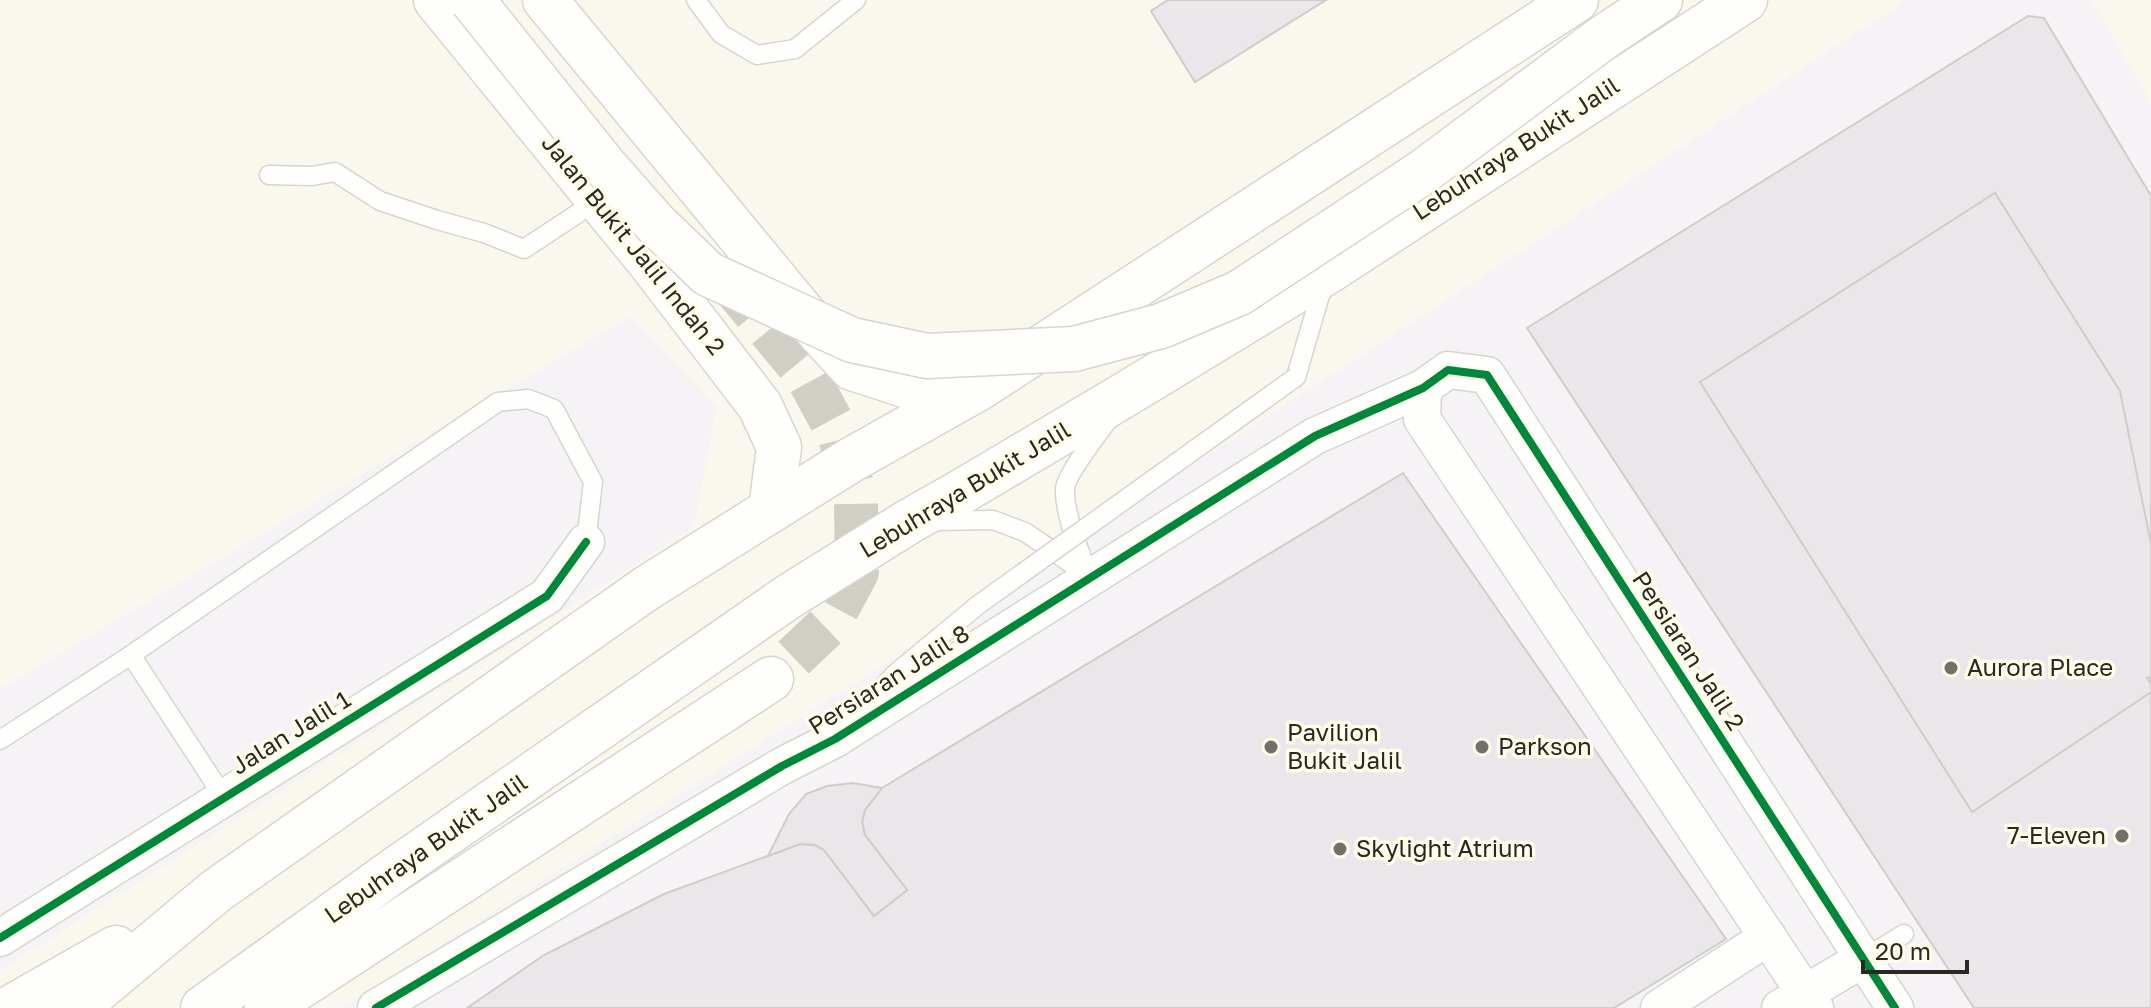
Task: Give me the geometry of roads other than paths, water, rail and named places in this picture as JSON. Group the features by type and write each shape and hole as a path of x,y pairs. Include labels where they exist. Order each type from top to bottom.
{"main road":[{"name":"Jalan Bukit Jalil Indah 2","path":"436,0 652,265 760,406 779,447 771,510"},
{"path":"472,0 604,165 655,223 708,274 852,340 927,356 1074,349 1161,326 1239,293 1420,174 1604,37 1660,0"},
{"path":"545,0 818,331 852,368 917,389 979,388"},
{"path":"76,1008 216,891 647,588 851,460 979,388 1576,0"},
{"name":"Lebuhraya Bukit Jalil","path":"203,1008 384,877 788,597 1327,272 1745,0"},
{"path":"267,1008 771,679"},
{"path":"10,1008 216,891"}],"street":[{"name":"Persiaran Jalil 2","path":"1423,388 1448,370 1487,375 1895,1008"},
{"name":"Persiaran Jalil 8","path":"376,1008 782,766 835,739 1315,436 1423,388"},
{"path":"1423,388 1422,419 1768,937 1799,1003 1863,959"},
{"name":"Jalan Jalil 1","path":"0,938 547,596 586,542"},
{"path":"1659,1008 1768,937"}],"lane":[{"path":"696,0 721,34 757,55 795,49 856,0"},
{"path":"269,175 312,176 335,172 380,201 484,233 524,249 598,200"},
{"path":"835,739 896,673 978,605 1296,377 1327,272"},
{"path":"908,522 993,520 1025,532 1088,575 1068,513 1065,487 1126,394"},
{"path":"0,740 131,655 498,402 528,399 554,409 593,482 586,542"},
{"path":"131,655 225,799"},
{"path":"1863,959 1904,934"}],"tunnel":[{"path":"727,279 806,374 840,437 856,502 857,572 829,624 771,679"}],"place":[{"name":"Aurora Place","path":"1951,668"},
{"name":"Pavilion Bukit Jalil","path":"1271,747"},
{"name":"Parkson","path":"1482,747"},
{"name":"7-Eleven","path":"2122,836"},
{"name":"Skylight Atrium","path":"1340,849"}]}
